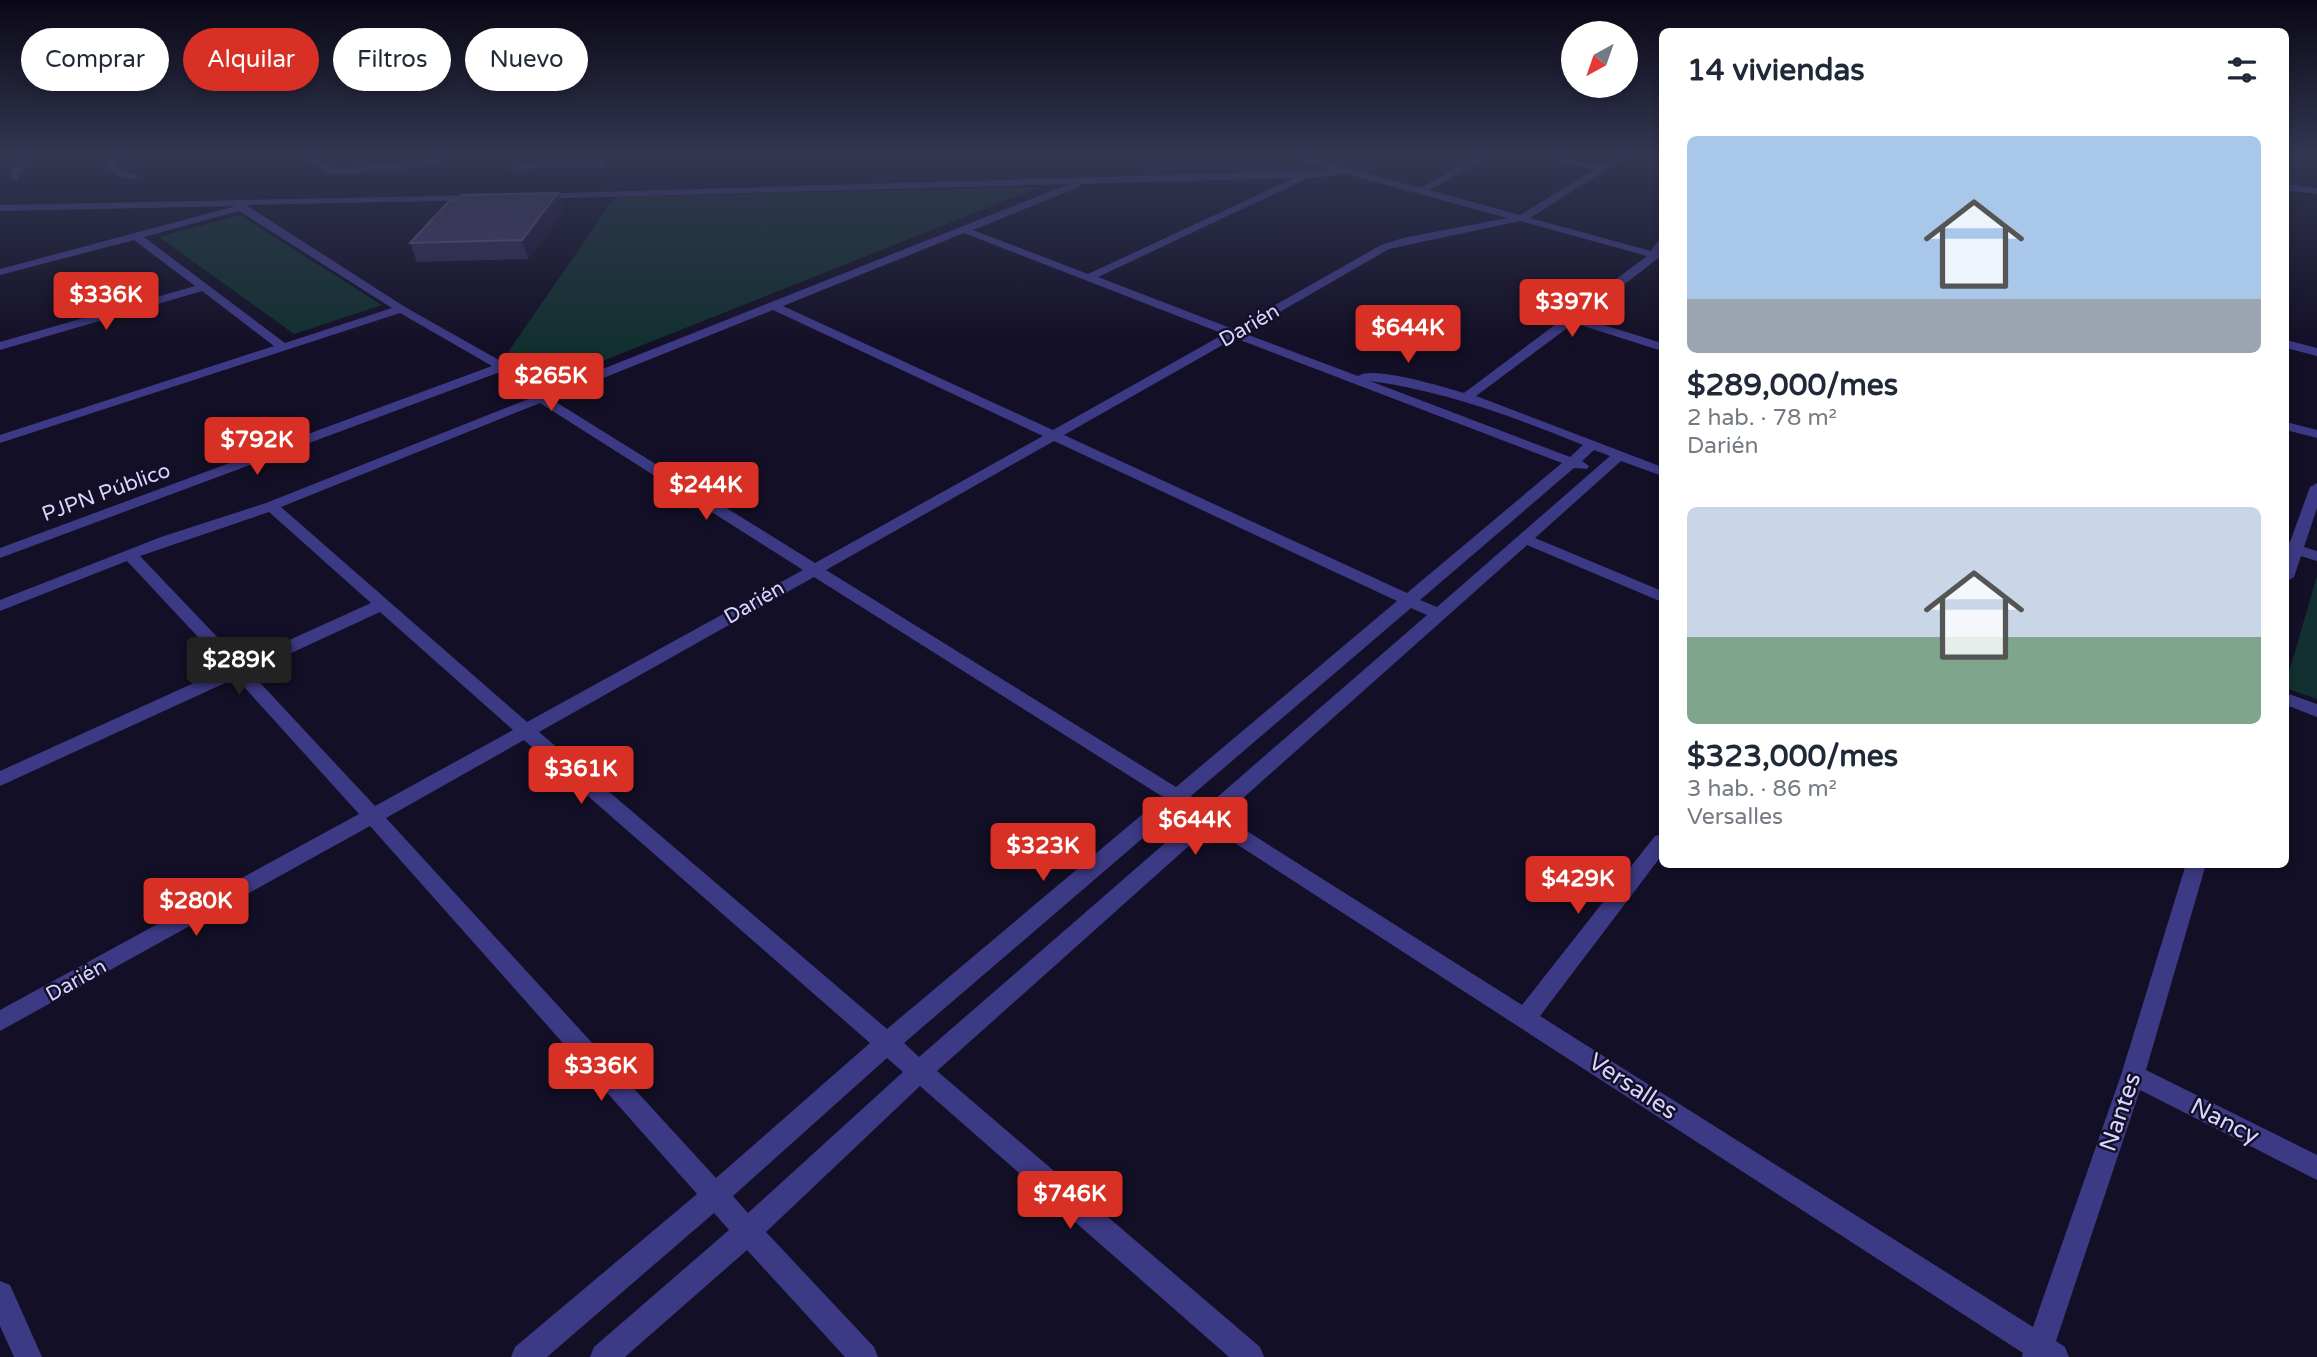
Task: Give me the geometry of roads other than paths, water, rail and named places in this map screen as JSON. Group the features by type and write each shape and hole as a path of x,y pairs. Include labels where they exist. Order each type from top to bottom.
{"street":[{"path":"0,272 191,219"},
{"name":"Versalles","path":"262,219 401,309 502,367 524,388 1526,1017 2044,1354"},
{"path":"0,606 130,555 271,506 991,219"},
{"path":"1088,278 1214,219"},
{"name":"Darién","path":"0,1021 372,818 1394,243 1515,219"},
{"path":"1527,219 1659,256"},
{"path":"964,230 1601,473"},
{"path":"135,236 283,347"},
{"path":"1466,397 1659,256"},
{"path":"0,346 204,287"},
{"path":"774,306 1438,614"},
{"path":"0,439 401,309"},
{"path":"1572,319 1659,346"},
{"path":"2289,345 2317,352"},
{"name":"PJPN Público","path":"0,554 502,367"},
{"path":"1343,375 1425,385 1466,397 1659,471"},
{"path":"2289,427 2317,434"},
{"path":"525,1357 715,1195 887,1043 1592,445"},
{"path":"604,1357 747,1232 922,1070 1620,456"},
{"path":"2317,487 2290,547 2317,556"},
{"path":"271,506 525,732 887,1043 922,1070 1250,1357"},
{"path":"1525,539 1659,596"},
{"path":"130,555 240,669 747,1232 864,1357"},
{"path":"0,779 381,605"},
{"path":"2289,700 2317,710"},
{"path":"1526,1017 1659,845"},
{"name":"Nantes","path":"2044,1354 2133,1075 2195,868"},
{"name":"Nancy","path":"2133,1075 2317,1168"},
{"path":"0,1295 7,1331 28,1357"}]}
